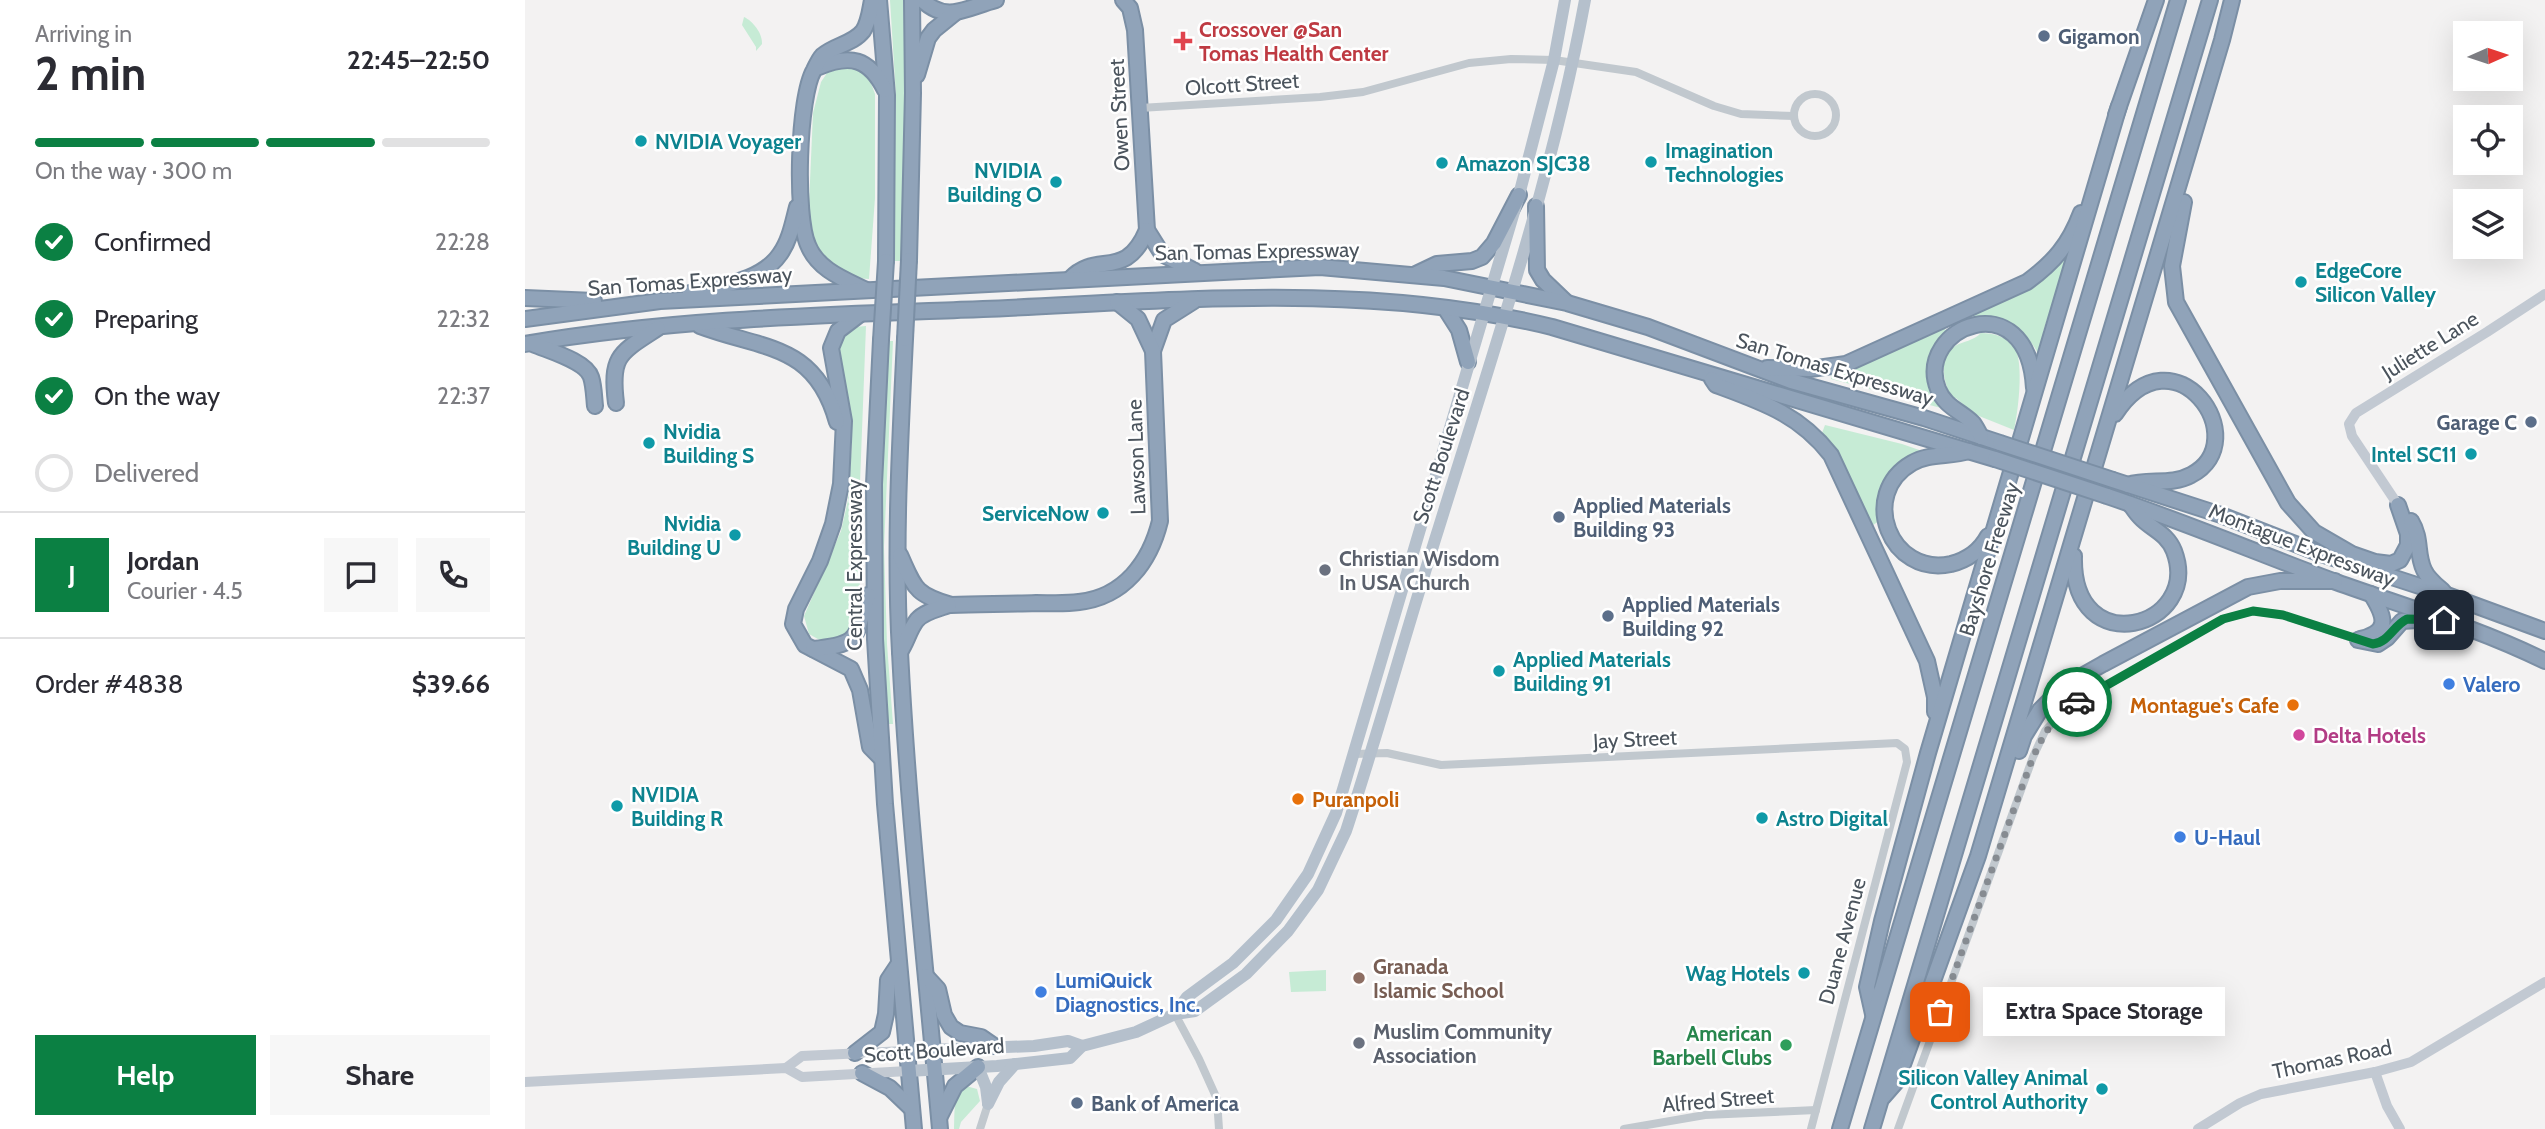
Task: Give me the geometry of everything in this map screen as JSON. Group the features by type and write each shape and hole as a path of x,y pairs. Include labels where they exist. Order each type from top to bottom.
{"highway":[{"path":"867,291 823,267 808,246 800,199 807,82 823,56 856,38 863,31 872,0"},
{"name":"Central Expressway","path":"879,0 887,95 886,261 874,484 873,583 882,759 905,1051 914,1129"},
{"name":"Central Expressway","path":"912,0 909,260 897,551 900,652 940,1123"},
{"path":"922,0 934,10 955,13"},
{"path":"913,93 928,38 934,30 955,13 996,0"},
{"name":"Owen Street","path":"1123,0 1133,16 1147,230"},
{"path":"1751,367 1809,369 1846,364 2027,282 2050,265 2065,245 2078,220 2157,0"},
{"name":"Bayshore Freeway","path":"1840,1129 2178,0"},
{"path":"1872,1129 2210,0"},
{"path":"1880,1101 1897,1081 1978,856 2077,530 2232,0"},
{"path":"2222,40 2220,63 2174,243 2172,278 2176,302 2288,503 2306,524 2324,539 2352,554 2391,564 2400,560 2408,545 2398,505"},
{"path":"814,69 837,60 857,61 867,65 879,78 887,95"},
{"path":"1874,1015 1867,987 1881,921 2119,106"},
{"path":"1416,274 1437,264 1472,261 1482,257 1494,243 1519,195"},
{"path":"525,298 660,301 740,280 764,270 781,253 800,199"},
{"path":"1536,206 1537,270 1543,281 1567,303"},
{"path":"1147,230 1162,254 1198,272"},
{"path":"1070,279 1080,268 1117,263 1135,253 1147,230"},
{"name":"San Tomas Expressway","path":"525,319 660,301 1198,272 1320,267 1416,274 1512,290 1567,303 1648,327 1811,388 1924,418 2049,459"},
{"name":"San Tomas Expressway","path":"529,344 661,326 860,314 1306,296 1364,299 1445,307 1552,327 1970,450 2042,474"},
{"path":"1153,351 1164,320 1196,300"},
{"path":"1117,302 1138,319 1153,351"},
{"path":"1445,307 1459,330 1468,362"},
{"path":"860,314 838,331 831,348 844,421 841,484 833,524 820,561 796,609 793,624 800,640 851,669 860,690 870,747 882,759"},
{"path":"693,324 783,351 803,363 823,386 833,407 844,447"},
{"path":"1981,437 1973,423 1943,399 1936,382 1938,357 1943,346 1954,335 1966,327 1988,324 2008,330 2018,338 2031,359 2035,397"},
{"path":"616,404 613,379 614,367 619,357 629,347 661,326"},
{"path":"529,344 579,363 588,370 592,378 595,406"},
{"name":"Lawson Lane","path":"951,605 1079,602 1111,593 1137,572 1155,541 1160,521 1153,351"},
{"path":"1706,372 1716,384 1768,405 1797,421 1820,441 1831,455 1930,670 1935,697 1928,754"},
{"path":"2107,427 2132,392 2147,383 2157,381 2177,382 2195,391 2213,417 2215,440 2211,453 2199,470 2183,479 2142,480 2128,485"},
{"path":"1970,450 1952,456 1920,459 1902,470 1886,497 1884,508 1888,531 1897,547 1907,555 1929,565 1943,565 1963,561 1976,552 1997,519"},
{"name":"Montague Expressway","path":"2049,459 2221,515 2322,554 2545,631"},
{"name":"Montague Expressway","path":"2042,474 2185,522 2545,661"},
{"path":"2077,530 2074,572 2081,599 2088,608 2116,623 2129,624 2150,618 2164,607 2174,590 2177,563 2174,551 2164,535 2140,518 2130,504"},
{"path":"2398,505 2413,523 2420,541 2420,559 2425,572 2447,595"},
{"path":"897,551 915,589 933,600 951,605"},
{"path":"2379,563 2398,579"},
{"path":"1978,856 1989,838 2024,736 2040,710 2064,686 2248,587 2280,581 2335,581"},
{"path":"812,649 842,645 855,636 873,583"},
{"path":"2358,640 2375,635 2382,624 2382,614 2371,594"},
{"path":"900,652 909,640 917,620 934,610 951,605"},
{"path":"2358,640 2378,644 2407,619 2444,620"},
{"path":"855,1053 882,1032 888,979 898,965"},
{"path":"926,976 938,989 944,1015 951,1027 960,1033 981,1037 994,1046"},
{"path":"940,1123 955,1086 978,1067"},
{"path":"862,1073 890,1088 912,1109"}],"main road":[{"name":"Scott Boulevard","path":"1175,1014 1187,997 1233,964 1253,945 1291,901 1324,843 1354,754 1519,195 1554,60 1565,0"},
{"name":"Scott Boulevard","path":"908,1071 1070,1058 1082,1046 1136,1032 1175,1014 1195,1011 1246,974 1304,911 1336,857 1372,754 1536,206 1574,62 1585,0"},
{"name":"Scott Boulevard","path":"905,1051 1034,1046 1068,1041 1082,1046"},
{"path":"988,1104 999,1082 1015,1064"},
{"path":"978,1067 986,1087 988,1104"}],"street":[{"name":"Olcott Street","path":"1140,108 1324,97 1363,92 1469,63 1511,59 1574,62 1636,72 1714,106 1741,114 1794,116"},
{"path":"1814,94 1827,97 1832,102 1836,115 1825,133 1812,135 1800,129 1794,116 1802,98 1814,94"},
{"name":"Juliette Lane","path":"2398,505 2352,436 2349,424 2356,412 2545,294"},
{"path":"1898,1129 2033,757 2045,731 2065,709 2223,619 2253,611 2283,615 2358,640"},
{"name":"Jay Street","path":"1354,754 1387,753 1441,765 1897,743 1905,749 1907,762"},
{"name":"Duane Avenue","path":"1811,1129 1907,762"},
{"name":"Thomas Road","path":"2198,1129 2240,1103 2262,1094 2375,1072 2411,1062 2545,982"},
{"path":"1175,1014 1217,1099 1219,1129"},
{"name":"Scott Boulevard","path":"786,1068 802,1056 905,1051"},
{"name":"Scott Boulevard","path":"525,1082 786,1068 802,1077 908,1071"},
{"path":"2375,1072 2387,1106 2400,1129"},
{"path":"980,1129 988,1104"},
{"name":"Alfred Street","path":"1624,1129 1705,1115 1816,1110"}],"green space":[{"path":"890,0 905,0 903,261 892,261 896,96"},
{"path":"744,17 754,25 761,36 762,44 756,51 742,25"},
{"path":"844,64 856,67 868,75 875,94 875,198 869,279 855,278 823,260 808,227 813,113 821,82 829,70"},
{"path":"2063,252 2071,255 2055,308 2047,319 2043,332 2045,342 2040,358 2029,340 2013,327 1995,320 1974,319 1973,313"},
{"path":"1940,325 1947,331 1934,348 1929,379 1931,390 1941,408 1831,379 1831,371"},
{"path":"866,326 859,509 860,612 854,630 843,639 825,643 809,634 804,616 841,531 848,500 852,442 839,366 839,341 855,327"},
{"path":"1981,333 2005,338 2015,348 2018,356 2019,389 2014,430 1974,414 1956,398 1953,399 1947,387 1944,364 1949,351"},
{"path":"887,341 893,341 884,547 893,724 886,724 878,511"},
{"path":"1825,425 1925,452 1881,494 1878,503 1879,521 1873,525 1844,466 1822,433"},
{"path":"1326,970 1326,991 1291,992 1289,972"},
{"path":"966,1086 977,1089 980,1101 961,1122 959,1129 954,1129 956,1100"}],"way so far":[{"path":"1940,1012 2033,757 2045,731 2065,709 2077,702"}],"place":[{"name":"Gigamon","path":"2044,36"},
{"name":"Crossover @San Tomas Health Center","path":"1183,41"},
{"name":"NVIDIA Voyager","path":"641,141"},
{"name":"Imagination Technologies","path":"1651,162"},
{"name":"Amazon SJC38","path":"1442,163"},
{"name":"NVIDIA Building O","path":"1056,182"},
{"name":"EdgeCore Silicon Valley","path":"2301,282"},
{"name":"Garage C","path":"2531,422"},
{"name":"Nvidia Building S","path":"649,443"},
{"name":"Intel SC11","path":"2471,454"},
{"name":"ServiceNow","path":"1103,513"},
{"name":"Applied Materials Building 93","path":"1559,517"},
{"name":"Nvidia Building U","path":"735,535"},
{"name":"Christian Wisdom In USA Church","path":"1325,570"},
{"name":"Applied Materials Building 92","path":"1608,616"},
{"name":"Applied Materials Building 91","path":"1499,671"},
{"name":"Valero","path":"2449,684"},
{"name":"Montague's Cafe","path":"2293,705"},
{"name":"Delta Hotels","path":"2299,735"},
{"name":"Puranpoli","path":"1298,799"},
{"name":"NVIDIA Building R","path":"617,806"},
{"name":"Astro Digital","path":"1762,818"},
{"name":"U-Haul","path":"2180,837"},
{"name":"Wag Hotels","path":"1804,973"},
{"name":"Granada Islamic School","path":"1359,978"},
{"name":"LumiQuick Diagnostics, Inc.","path":"1041,992"},
{"name":"Extra Space Storage","path":"1940,1012"},
{"name":"Muslim Community Association","path":"1359,1043"},
{"name":"American Barbell Clubs","path":"1786,1045"},
{"name":"Silicon Valley Animal Control Authority","path":"2102,1089"},
{"name":"Bank of America","path":"1077,1103"}],"route":[{"path":"2077,702 2223,619 2253,611 2283,615 2373,644 2387,638 2407,619 2444,620"}]}
